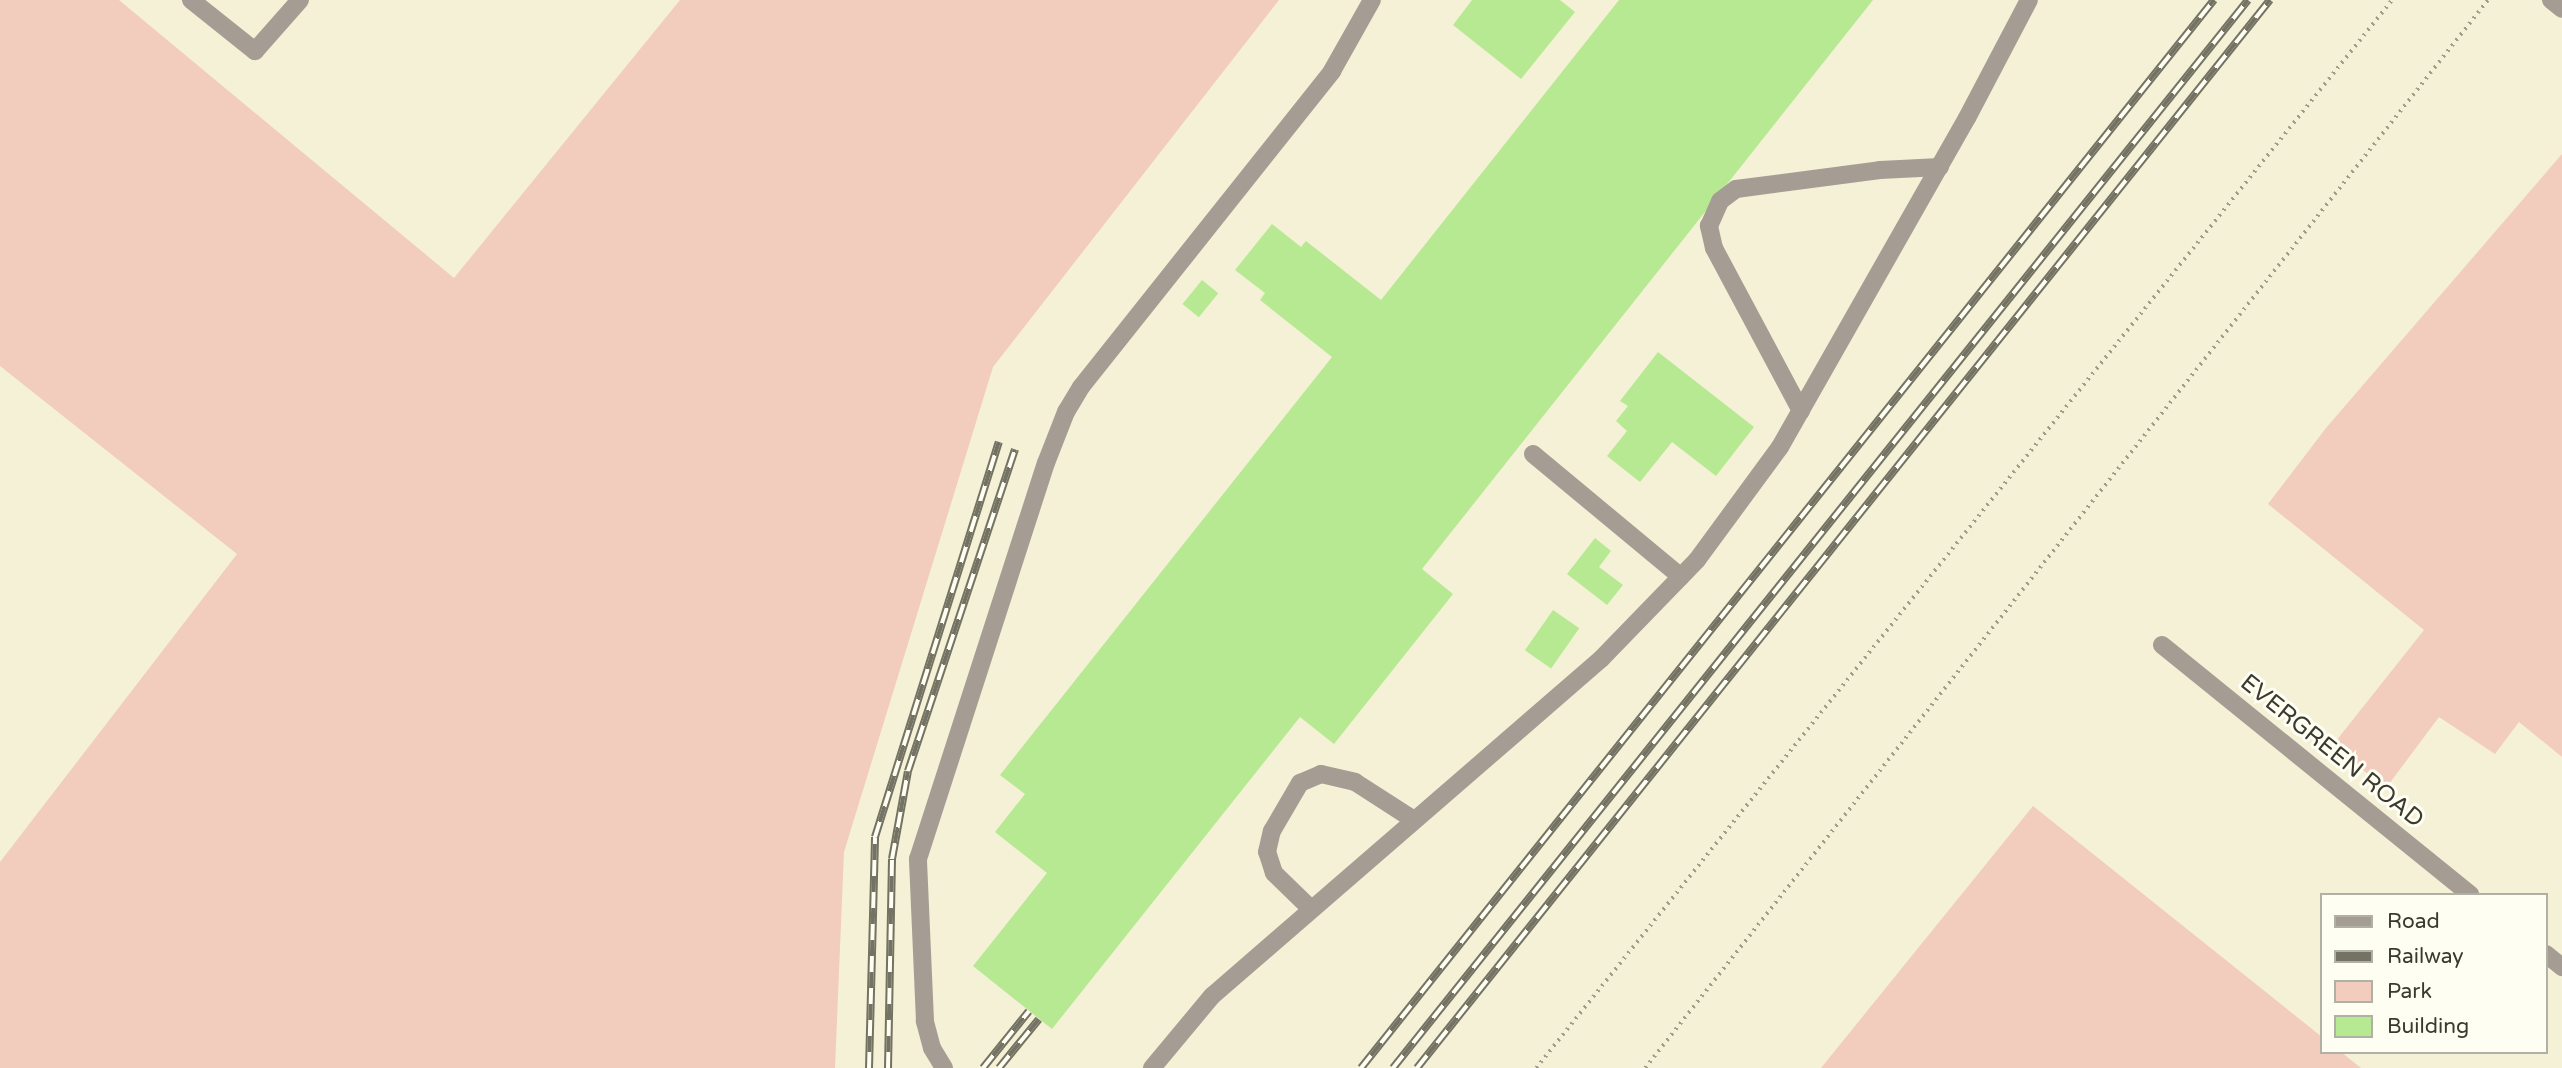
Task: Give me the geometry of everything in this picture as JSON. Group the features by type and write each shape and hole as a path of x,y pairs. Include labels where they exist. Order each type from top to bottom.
{"street":[{"path":"191,0 256,51 300,0"},
{"path":"944,1068 932,1048 925,1021 918,859 1046,463 1066,412 1081,387 1332,71 1372,0"},
{"path":"1152,1068 1212,996 1601,659 1697,560 1780,447 1940,167 2029,0"},
{"path":"2551,0 2562,9"},
{"path":"1801,411 1714,248 1709,226 1720,201 1736,189 1880,170 1940,167"},
{"path":"1533,454 1681,577"},
{"name":"EVERGREEN ROAD","path":"2162,645 2470,893"},
{"path":"1311,909 1274,873 1267,852 1272,831 1300,783 1321,774 1355,782 1414,820"},
{"path":"2548,956 2562,967"}],"path":[{"path":"1536,1068 2392,0"},
{"path":"1645,1068 2488,0"}],"green space":[{"path":"0,0 119,0 454,278 680,0 1279,0 993,367 844,852 835,1068 0,1068 0,862 237,554 0,366"},
{"path":"2562,154 2562,757 2519,722 2495,754 2439,717 2386,788 2332,746 2424,630 2268,504 2326,428"},
{"path":"2033,806 2320,1035 2320,1054 2344,1054 2361,1068 1821,1068"}],"building":[{"path":"1472,0 1560,0 1575,12 1521,79 1453,25"},
{"path":"1619,0 1873,0 1422,569 1453,594 1334,744 1300,717 1052,1029 973,966 1047,873 995,832 1025,794 1000,775 1332,357 1260,300 1265,293 1235,270 1272,224 1301,247 1306,241 1381,300"},
{"path":"1202,280 1218,293 1199,317 1182,304"},
{"path":"1658,352 1754,427 1716,476 1672,442 1640,482 1607,456 1627,431 1616,421 1628,406 1620,401"},
{"path":"1595,538 1611,551 1599,567 1623,585 1607,605 1567,574"},
{"path":"1553,610 1579,628 1551,668 1525,650"}],"railway":[{"path":"1361,1068 2214,0"},
{"path":"1393,1068 2248,0"},
{"path":"1417,1068 2270,0"},
{"path":"869,1068 875,837 999,442"},
{"path":"888,1068 892,859 908,771 1015,449"},
{"path":"983,1068 1029,1011"},
{"path":"999,1068 1039,1019"}]}
